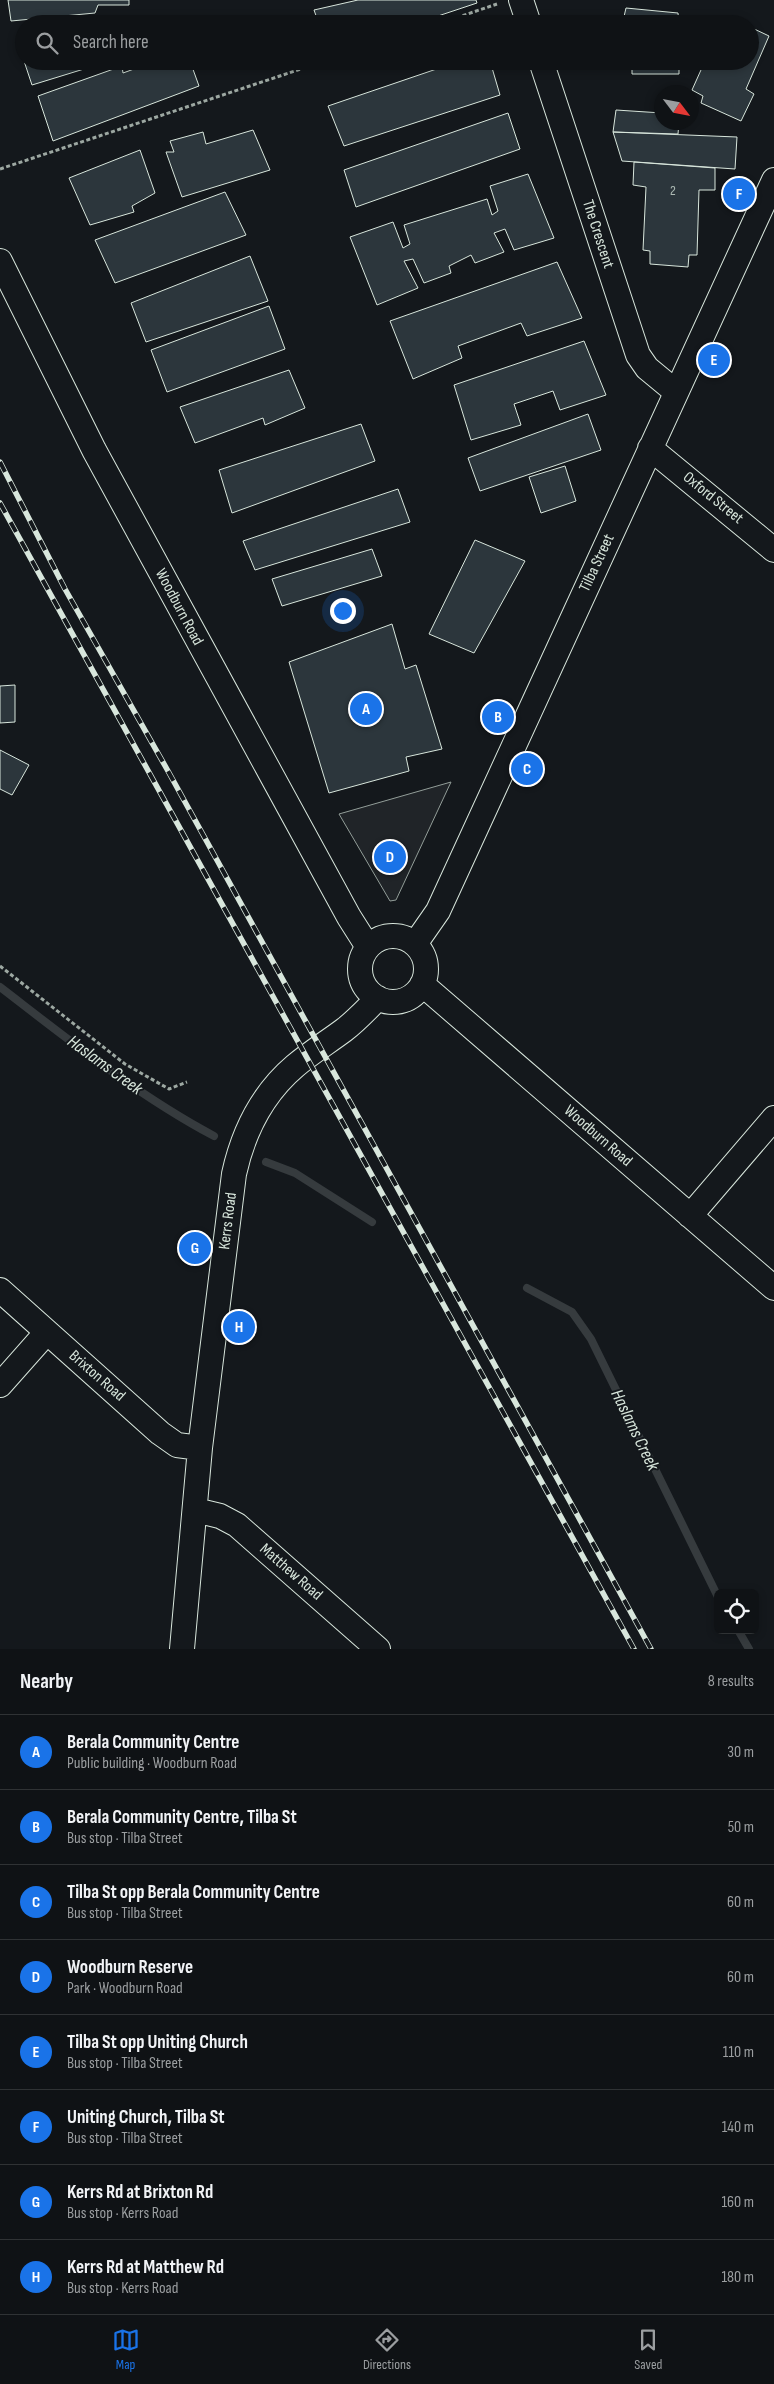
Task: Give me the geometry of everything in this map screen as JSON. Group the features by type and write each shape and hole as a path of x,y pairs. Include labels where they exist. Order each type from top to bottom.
{"street":[{"path":"511,1 522,15"},
{"name":"The Crescent","path":"544,70 638,356 647,368 676,392"},
{"name":"Tilba Street","path":"415,944 438,911 774,180"},
{"name":"Woodburn Road","path":"0,261 126,510 344,908 368,947"},
{"name":"Oxford Street","path":"650,448 774,550"},
{"path":"386,936 396,936 415,944 422,953 426,963 426,973 422,984 408,998 398,1002 388,1002 378,998 367,989 361,975 362,955 368,947 376,940 386,936"},
{"name":"Woodburn Road","path":"422,984 774,1288"},
{"name":"Kerrs Road","path":"182,1649 200,1448 234,1174 240,1147 253,1118 270,1092 283,1077 346,1029 378,998"},
{"path":"690,1216 774,1118"},
{"name":"Brixton Road","path":"0,1290 160,1433 177,1445 200,1448"},
{"path":"0,1385 47,1332"},
{"name":"Matthew Road","path":"195,1510 220,1516 237,1525 378,1649"}],"path":[{"path":"467,15 511,1"},
{"path":"0,169 298,70"},
{"path":"0,966 125,1064 169,1089 187,1082"}],"shaded area":[{"path":"451,782 396,900 390,901 339,814"}],"building":[{"path":"8,0 129,0 129,5 98,5 95,13 15,15 15,21 11,21"},
{"path":"358,0 476,0 477,3 441,15 316,15 314,10"},
{"path":"626,8 678,13 678,15 624,15"},
{"path":"759,31 769,36 759,59"},
{"path":"27,70 81,70 32,85"},
{"path":"111,70 123,70 123,73 131,70 193,70 199,86 53,141 38,96"},
{"path":"434,70 493,70 500,95 344,146 328,106"},
{"path":"632,70 679,70 679,74 632,74"},
{"path":"701,70 754,70 746,89 754,94 741,121 701,103 703,96 699,94 699,85 694,85"},
{"path":"616,110 654,112 654,130 678,130 678,134 613,132"},
{"path":"508,113 520,149 356,207 344,170"},
{"path":"253,130 270,170 182,197 166,152 174,152 170,141 203,132 206,144"},
{"path":"613,132 737,137 735,169 622,161"},
{"path":"140,150 155,193 132,206 134,212 90,225 69,178"},
{"path":"634,162 715,168 715,190 699,190 697,255 689,255 688,267 650,264 650,251 643,250 646,187 633,185"},
{"path":"528,174 554,238 514,250 505,229 494,233 504,252 475,263 471,255 449,266 451,273 424,283 413,259 404,261 418,288 377,305 350,237 393,222 403,248 410,244 404,225 487,199 492,215 498,211 490,186"},
{"path":"225,192 246,235 115,283 95,240"},
{"path":"250,256 268,301 146,342 131,303"},
{"path":"557,262 582,318 527,336 521,323 458,346 462,358 413,379 390,321"},
{"path":"269,306 285,349 167,392 151,350"},
{"path":"584,341 606,395 560,410 553,391 514,404 521,425 471,440 454,385"},
{"path":"289,370 305,408 265,425 263,418 195,443 180,407"},
{"path":"588,414 601,450 480,491 468,458"},
{"path":"361,424 375,461 232,513 219,470"},
{"path":"565,466 576,501 541,513 529,477"},
{"path":"398,489 410,522 255,570 243,541"},
{"path":"475,540 525,561 474,653 429,634"},
{"path":"372,549 382,576 282,606 272,579"},
{"path":"392,624 405,669 416,665 442,749 406,757 409,771 329,793 289,662"},
{"path":"15,685 15,722 0,723 0,686"},
{"path":"0,750 29,765 12,795 0,789"}],"waterway":[{"name":"Haslams Creek","path":"0,987 131,1085 214,1136"},
{"name":"Haslams Creek","path":"266,1162 295,1173 372,1222"},
{"name":"Haslams Creek","path":"527,1288 572,1312 591,1339 714,1589"},
{"name":"Haslams Creek","path":"740,1634 749,1649"}],"railway":[{"path":"0,462 65,589 168,771 651,1649"},
{"path":"0,503 634,1649"}],"place":[{"name":"Uniting Church, Tilba St","path":"739,194"},
{"name":"Tilba St opp Uniting Church","path":"714,360"},
{"name":"Berala Community Centre","path":"366,709"},
{"name":"Berala Community Centre, Tilba St","path":"498,717"},
{"name":"Tilba St opp Berala Community Centre","path":"527,769"},
{"name":"Woodburn Reserve","path":"390,857"},
{"name":"Kerrs Rd at Brixton Rd","path":"195,1248"},
{"name":"Kerrs Rd at Matthew Rd","path":"239,1327"}]}
